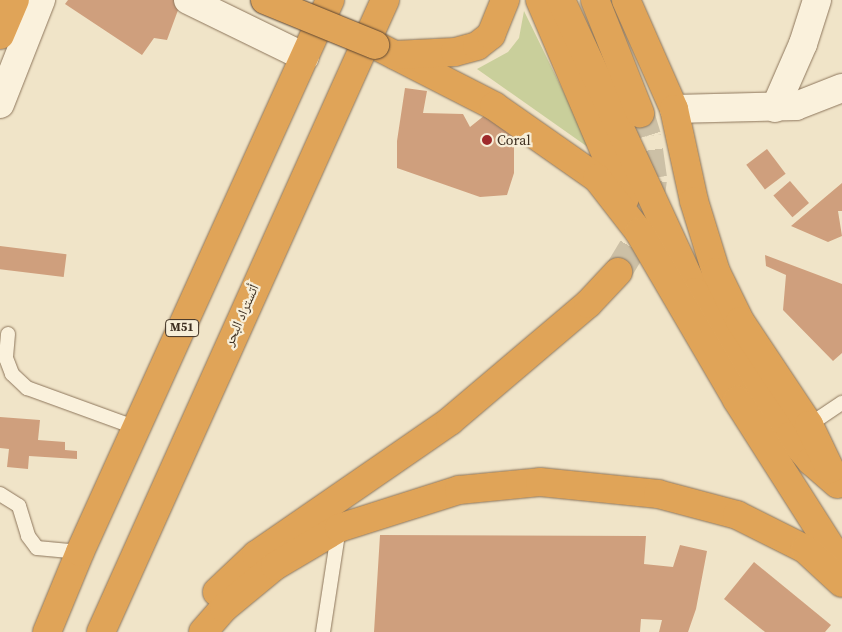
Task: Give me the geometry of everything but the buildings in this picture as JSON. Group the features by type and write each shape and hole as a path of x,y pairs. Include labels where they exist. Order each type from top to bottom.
{"highway":[{"path":"0,35 14,0"},
{"path":"265,0 393,55 494,106 548,142 596,178 639,232"},
{"name":"M51","path":"48,632 80,552 330,0"},
{"name":"أتستراد البحر","path":"100,632 386,0"},
{"path":"393,55 455,52 477,46 491,35 505,0"},
{"path":"540,0 639,232 736,400 842,565"},
{"path":"560,0 695,292 790,436 811,462 839,488"},
{"path":"595,0 640,113"},
{"path":"626,0 674,109 694,201 716,272 740,321 809,425 839,488"},
{"path":"188,632 211,598 256,555 450,421 588,304 618,272"},
{"path":"203,632 224,608 275,566 339,528 459,490 540,482 658,494 737,515 805,549 842,584"},
{"path":"26,632 65,592"}],"street":[{"path":"0,104 42,0"},
{"path":"188,0 305,57"},
{"path":"775,108 803,44 817,0"},
{"path":"674,109 775,108 819,100 842,88"}],"lane":[{"path":"8,334 6,358 12,374 27,388 137,428"},
{"path":"809,425 842,403"},
{"path":"0,494 19,506 28,536 37,548 80,552"},
{"path":"323,632 339,528"}],"green space":[{"path":"524,11 592,150 477,69 508,52 519,38"}],"tunnel":[{"path":"618,272 642,232 649,208 653,178 647,136 640,113"}],"place":[{"name":"Coral","path":"487,140"}]}
